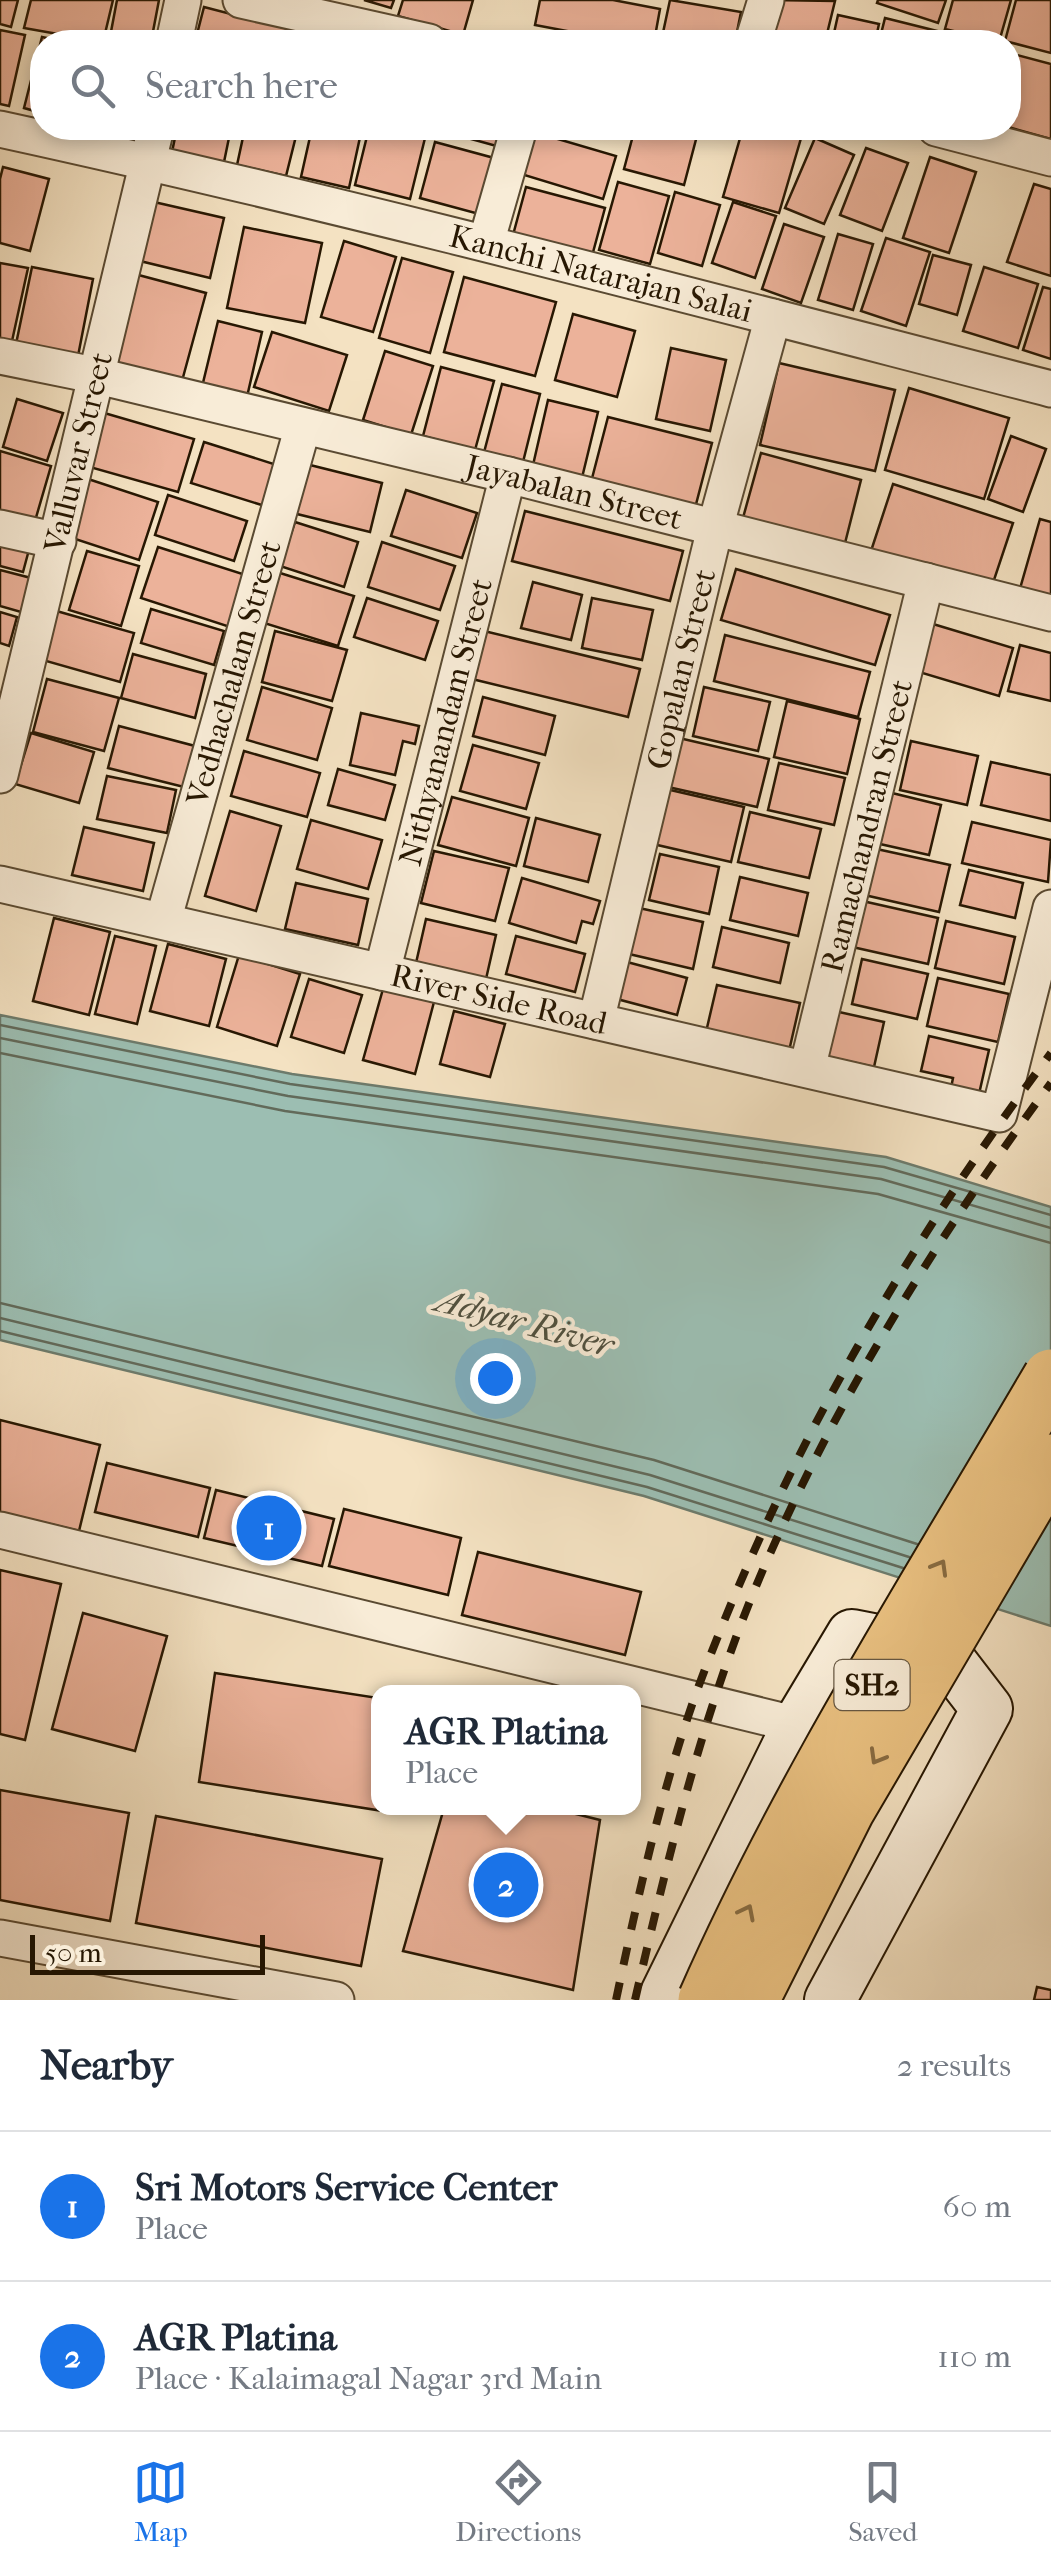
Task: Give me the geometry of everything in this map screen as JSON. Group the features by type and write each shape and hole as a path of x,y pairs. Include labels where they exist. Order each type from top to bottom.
{"main road":[{"name":"SH2","path":"706,2000 732,1939 828,1762 1051,1377"},
{"name":"SH2","path":"751,2000 847,1809 1051,1462"}],"street":[{"path":"177,30 184,0"},
{"path":"241,0 375,30"},
{"path":"757,30 766,0"},
{"name":"Kanchi Natarajan Salai","path":"0,129 30,132"},
{"name":"Kanchi Natarajan Salai","path":"111,140 152,144 486,244 1051,390"},
{"path":"486,244 516,140"},
{"path":"982,140 1051,158"},
{"name":"Valluvar Street","path":"0,775 7,713 58,541 152,144"},
{"name":"Gopalan Street","path":"596,1021 715,528 773,317"},
{"name":"Jayabalan Street","path":"0,356 508,475 1051,614"},
{"name":"Vedhachalam Street","path":"163,921 303,426"},
{"name":"Nithyanandam Street","path":"382,972 508,475"},
{"path":"0,528 58,541"},
{"name":"Ramachandran Street","path":"807,1070 926,581"},
{"name":"River Side Road","path":"0,884 999,1114 1051,908"},
{"path":"0,1530 638,1685"},
{"path":"663,2000 798,1724 852,1635 944,1653 987,1710 830,2000"},
{"path":"641,1686 798,1724"},
{"path":"0,1938 300,1997 336,2000"}],"water":[{"name":"Adyar River","path":"0,1015 292,1074 886,1157 1051,1207 1051,1626 644,1496 0,1340"}],"building":[{"path":"0,0 18,0 11,27 0,24"},
{"path":"31,0 113,0 106,30 24,28"},
{"path":"117,0 159,0 153,30 111,30"},
{"path":"364,0 394,0 391,8"},
{"path":"403,0 473,0 464,30 446,30 398,16"},
{"path":"540,0 613,0 660,9 656,30 561,30 535,25"},
{"path":"670,0 741,12 737,30 664,30"},
{"path":"771,0 835,1 828,30 763,30"},
{"path":"946,0 938,23 877,3"},
{"path":"953,0 1011,0 1002,30 945,29"},
{"path":"1016,0 1051,0 1051,53 1021,45 1021,30 1008,30"},
{"path":"204,7 292,30 198,30"},
{"path":"838,15 879,24 878,30 835,30"},
{"path":"885,18 933,30 882,30"},
{"path":"0,30 25,35 9,106 0,104"},
{"path":"1021,56 1051,64 1051,139 1021,131"},
{"path":"30,84 30,110 24,108"},
{"path":"174,140 229,140 224,162 172,152"},
{"path":"242,140 295,140 286,176 237,165"},
{"path":"309,140 359,140 349,188 301,177"},
{"path":"366,140 425,140 410,199 355,185"},
{"path":"475,140 502,140 500,147"},
{"path":"532,140 561,140 616,156 603,199 521,174"},
{"path":"632,140 696,140 684,185 624,169"},
{"path":"740,140 800,140 779,213 723,197"},
{"path":"814,140 854,155 824,224 785,208"},
{"path":"435,142 494,158 479,214 420,198"},
{"path":"866,148 908,163 882,231 840,215"},
{"path":"930,157 976,172 949,253 903,238"},
{"path":"3,167 49,179 30,251 0,243"},
{"path":"618,182 669,196 650,264 599,250"},
{"path":"1034,184 1051,189 1051,276 1007,262"},
{"path":"526,187 605,208 592,256 513,235"},
{"path":"675,192 720,205 702,266 658,253"},
{"path":"154,202 224,218 210,278 140,261"},
{"path":"733,202 776,216 755,278 712,263"},
{"path":"784,224 824,237 801,303 762,289"},
{"path":"244,227 322,243 305,323 227,308"},
{"path":"838,234 873,244 853,310 818,300"},
{"path":"886,238 930,252 906,326 861,311"},
{"path":"344,241 396,257 373,332 321,317"},
{"path":"933,255 971,265 957,315 919,304"},
{"path":"402,258 453,272 430,353 379,338"},
{"path":"0,263 28,268 12,341 0,338"},
{"path":"32,267 93,279 78,356 16,344"},
{"path":"984,267 1038,284 1018,348 963,331"},
{"path":"131,273 206,293 182,381 107,360"},
{"path":"464,277 556,302 535,376 444,352"},
{"path":"1043,287 1051,289 1051,359 1023,350"},
{"path":"573,314 635,331 617,397 555,380"},
{"path":"218,321 262,332 246,401 201,391"},
{"path":"272,332 347,355 329,411 254,387"},
{"path":"671,348 726,360 710,431 656,419"},
{"path":"385,351 433,366 411,435 363,420"},
{"path":"779,363 895,390 875,471 760,445"},
{"path":"441,367 494,381 475,450 423,436"},
{"path":"502,384 540,394 521,470 482,460"},
{"path":"909,388 1009,418 984,499 885,470"},
{"path":"17,399 63,413 47,461 3,447"},
{"path":"548,400 598,412 579,490 530,478"},
{"path":"94,410 194,439 178,492 79,464"},
{"path":"608,417 712,443 694,512 590,486"},
{"path":"1011,436 1046,449 1023,512 988,499"},
{"path":"204,442 280,466 268,507 191,483"},
{"path":"0,451 51,466 35,521 0,511"},
{"path":"761,453 861,480 843,551 741,525"},
{"path":"306,464 382,483 370,532 293,513"},
{"path":"82,477 158,502 139,560 63,535"},
{"path":"893,484 1013,523 991,589 871,551"},
{"path":"406,490 477,513 462,558 391,536"},
{"path":"168,495 247,521 234,561 155,535"},
{"path":"525,511 683,551 670,601 512,561"},
{"path":"1040,519 1051,522 1051,609 1017,599"},
{"path":"295,522 358,542 344,587 280,566"},
{"path":"0,538 30,546 23,572 0,566"},
{"path":"382,542 455,566 440,610 368,587"},
{"path":"158,547 252,577 236,629 141,598"},
{"path":"87,551 139,566 121,626 69,610"},
{"path":"736,569 890,615 875,665 721,620"},
{"path":"0,570 31,578 21,612 0,606"},
{"path":"280,573 354,596 338,646 264,623"},
{"path":"533,582 582,595 571,640 521,628"},
{"path":"367,598 438,621 425,660 354,637"},
{"path":"592,598 653,610 642,660 582,648"},
{"path":"151,609 224,631 214,665 141,643"},
{"path":"53,610 134,633 120,682 39,659"},
{"path":"0,612 17,617 9,646 0,643"},
{"path":"933,624 1013,648 999,696 919,672"},
{"path":"275,631 347,650 332,701 262,682"},
{"path":"484,631 640,669 628,717 472,679"},
{"path":"725,635 870,672 858,717 714,681"},
{"path":"1020,645 1051,653 1051,701 1008,691"},
{"path":"133,654 206,674 195,718 121,698"},
{"path":"47,679 119,698 104,751 33,732"},
{"path":"262,687 332,708 317,760 247,740"},
{"path":"704,687 770,702 758,751 693,736"},
{"path":"483,697 555,716 545,755 473,736"},
{"path":"787,701 860,719 847,774 774,757"},
{"path":"361,713 419,726 415,744 403,741 395,775 350,765"},
{"path":"119,726 195,746 184,787 108,768"},
{"path":"31,733 94,752 79,803 15,784"},
{"path":"679,738 769,759 757,807 668,787"},
{"path":"911,741 978,756 967,805 900,790"},
{"path":"473,745 539,763 526,809 460,791"},
{"path":"244,751 320,773 307,817 231,796"},
{"path":"991,762 1051,775 1051,821 981,805"},
{"path":"779,763 845,778 834,825 768,810"},
{"path":"338,769 395,785 385,820 328,805"},
{"path":"107,776 176,790 167,833 97,819"},
{"path":"666,789 744,807 731,862 653,844"},
{"path":"892,793 941,805 929,855 880,844"},
{"path":"452,797 529,818 516,866 438,845"},
{"path":"230,811 281,826 256,911 205,896"},
{"path":"750,812 821,829 809,878 738,862"},
{"path":"536,818 600,835 588,882 524,866"},
{"path":"311,820 382,840 368,889 297,869"},
{"path":"972,822 1051,840 1048,882 962,863"},
{"path":"84,827 154,843 143,891 72,875"},
{"path":"872,848 950,865 939,912 860,894"},
{"path":"434,851 509,868 495,921 421,903"},
{"path":"660,854 719,867 709,914 649,900"},
{"path":"969,870 1023,883 1015,918 960,905"},
{"path":"740,877 808,893 798,936 730,920"},
{"path":"522,878 600,901 593,924 582,921 576,943 509,923"},
{"path":"296,883 368,899 358,945 285,929"},
{"path":"858,900 938,918 928,964 848,946"},
{"path":"639,908 703,922 693,969 629,954"},
{"path":"54,918 110,932 89,1015 33,1001"},
{"path":"426,919 496,935 486,979 416,963"},
{"path":"946,921 1015,937 1004,984 935,968"},
{"path":"722,927 789,943 780,983 713,967"},
{"path":"115,936 156,946 137,1024 95,1014"},
{"path":"516,936 585,954 575,992 506,974"},
{"path":"168,944 226,959 209,1026 150,1011"},
{"path":"239,955 300,974 277,1046 217,1027"},
{"path":"862,959 928,974 917,1019 852,1004"},
{"path":"627,962 687,978 677,1015 617,999"},
{"path":"938,978 1009,994 998,1042 927,1026"},
{"path":"309,979 362,995 344,1053 291,1037"},
{"path":"717,985 800,1003 789,1051 706,1032"},
{"path":"383,989 434,1002 415,1074 363,1060"},
{"path":"830,1010 884,1022 874,1067 820,1055"},
{"path":"454,1011 505,1024 490,1077 440,1064"},
{"path":"929,1036 989,1050 979,1094 951,1088 953,1078 921,1071"},
{"path":"0,1420 100,1445 79,1531 0,1512"},
{"path":"107,1463 210,1488 198,1537 95,1512"},
{"path":"216,1490 334,1519 322,1566 204,1538"},
{"path":"344,1509 461,1538 448,1595 329,1566"},
{"path":"478,1552 641,1592 625,1655 462,1615"},
{"path":"0,1570 61,1584 25,1740 0,1734"},
{"path":"83,1613 167,1636 135,1751 52,1729"},
{"path":"215,1673 371,1697 371,1809 199,1782"},
{"path":"0,1790 129,1813 110,1921 0,1900"},
{"path":"442,1815 580,1815 600,1820 573,1990 403,1951"},
{"path":"156,1816 382,1859 361,1966 136,1923"},
{"path":"1037,1987 1051,1990 1051,2000 1034,2000"}],"railway":[{"path":"616,2000 678,1746 707,1664 777,1501 902,1271 1051,1053"},
{"path":"635,2000 706,1725 744,1617 794,1501 894,1316 970,1197 1051,1083"}],"place":[{"name":"Sri Motors Service Center","path":"269,1528"},
{"name":"AGR Platina","path":"506,1885"}]}
